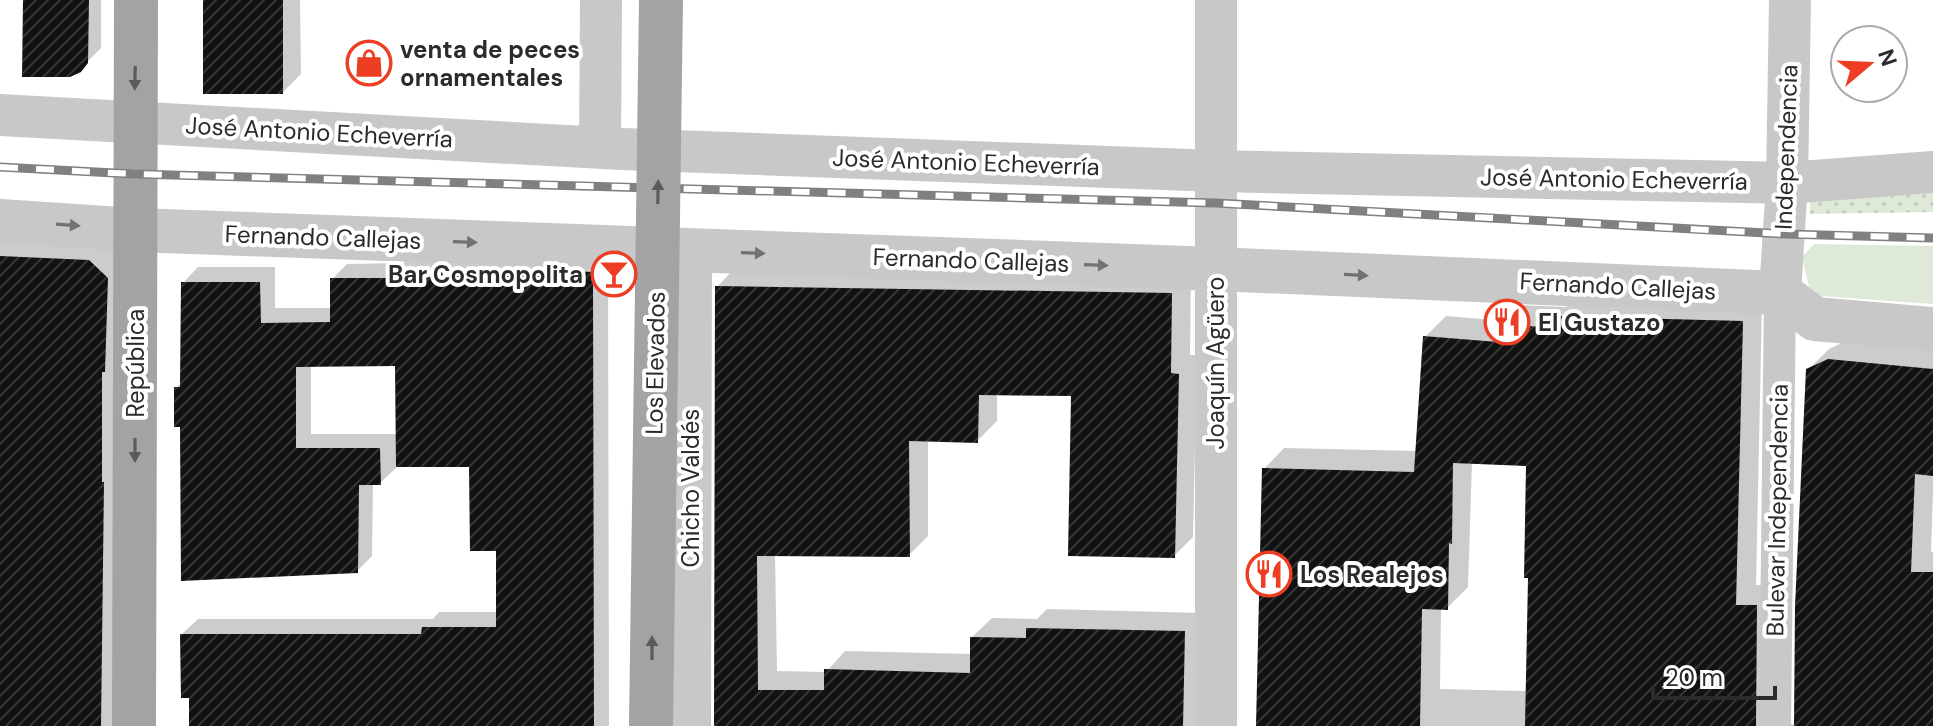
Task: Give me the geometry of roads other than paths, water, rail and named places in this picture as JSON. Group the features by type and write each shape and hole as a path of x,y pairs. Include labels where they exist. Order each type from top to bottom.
{"main road":[{"name":"República","path":"134,726 136,0"},
{"name":"Los Elevados","path":"651,726 661,0"}],"street":[{"path":"600,147 601,0"},
{"name":"Joaquín Agüero","path":"1216,0 1216,726"},
{"name":"Independencia","path":"1780,293 1787,183 1790,0"},
{"name":"José Antonio Echeverría","path":"0,115 600,147 1216,171 1787,183 1933,172"},
{"name":"Fernando Callejas","path":"0,221 135,230 1780,293"},
{"name":"Chicho Valdés","path":"690,726 691,250"},
{"path":"1780,293 1815,319 1933,329"},
{"name":"Bulevar Independencia","path":"1775,726 1780,293"}],"railway":[{"path":"0,167 134,174 1216,203 1784,234 1933,238"}],"place":[{"name":"venta de peces ornamentales","path":"369,63"},
{"name":"Bar Cosmopolita","path":"614,274"},
{"name":"El Gustazo","path":"1507,322"},
{"name":"Los Realejos","path":"1269,574"}]}
